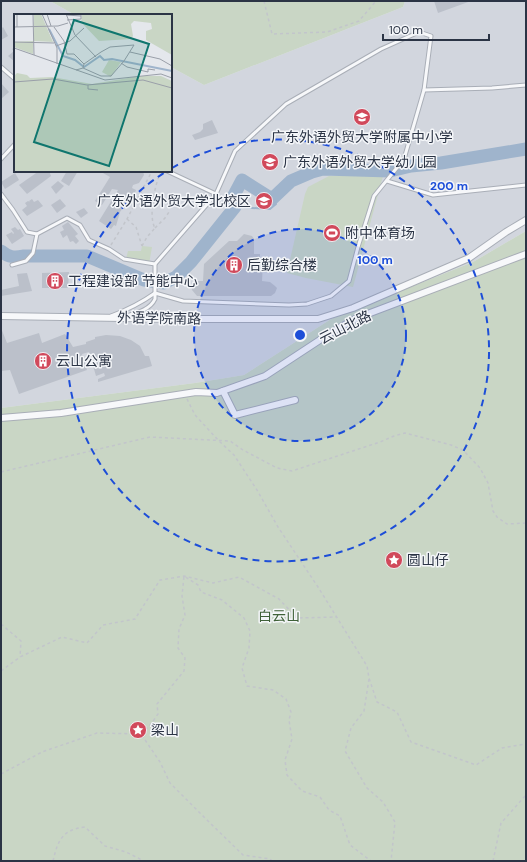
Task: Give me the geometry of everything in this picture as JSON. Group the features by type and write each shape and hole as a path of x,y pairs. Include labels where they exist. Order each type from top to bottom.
{"street":[{"name":"外语学院南路","path":"1,316 318,319 353,308 469,258 526,220"},
{"name":"云山北路","path":"1,418 61,413 196,392 217,393 265,376 287,360 357,318 526,254"},
{"path":"353,308 357,318"},
{"path":"223,391 235,415 295,400"}],"lane":[{"path":"120,318 147,308 153,304 155,293 155,264 216,194 235,150 286,104 381,49 419,32 430,36 424,90 404,159 374,196 349,281 331,296 307,304 289,305 183,301 155,293"},
{"path":"1,67 14,78"},
{"path":"424,90 492,88 526,85"},
{"path":"1,159 14,145"},
{"path":"170,172 216,194"},
{"path":"386,181 433,195 526,185"},
{"path":"1,194 27,232 37,234 67,218 80,225 89,240 109,249 124,259 155,264"},
{"path":"12,265 26,262 33,253 37,234"},
{"path":"108,318 129,309 155,293"}],"path":[{"path":"264,1 272,34 327,32 359,21 376,1"},
{"path":"109,249 127,219 151,172"},
{"path":"155,228 152,220 153,193 161,172"},
{"path":"127,219 136,227 142,246 146,237 169,212"},
{"path":"185,394 195,415 234,455 257,490 278,528 367,666 369,678 377,702 397,712 411,742 476,765 502,748 526,744"},
{"path":"1,472 150,436 230,441 243,450 277,468 292,471 404,433 451,445 464,450 480,468 488,483 493,511 497,518 507,524 526,523"},
{"path":"1,671 20,658 62,637 88,643 103,625 135,619 160,580 184,576 213,583 239,577 279,599 297,618 336,617"},
{"path":"1,774 42,752 97,733 141,734 151,724 158,714 157,704 184,671 185,658 178,648 179,629 185,616 182,596 184,576"},
{"path":"184,576 198,586 201,592 222,600 244,618 250,631 249,648 242,668 247,686 273,690 286,699 291,712 289,720 292,739 285,760 287,775 302,791 320,797 328,810 340,816 350,845 371,861"},
{"path":"1,624 21,641 20,658"},
{"path":"369,678 364,711 351,728 345,751 367,788 383,802 395,822 391,861"},
{"path":"141,734 160,762 170,783 243,855 270,859 272,861"},
{"path":"493,861 501,823 526,795"},
{"path":"53,861 57,845 65,833 75,828 85,827 105,846 126,852 144,861"}],"shaded area":[{"name":"广东外语外贸大学北校区","path":"1,1 50,1 73,14 14,14 14,172 172,172 172,68 204,85 403,7 405,1 526,1 526,231 473,262 331,319 244,375 195,383 1,408"}],"green space":[{"path":"50,1 405,1 403,7 204,85 172,68 172,14 73,14"},
{"name":"附中体育场","path":"329,176 383,176 353,287 287,273 305,194 308,187"},
{"name":"白云山","path":"526,231 526,861 1,861 1,408 195,383 244,375 331,319 473,262"},
{"path":"142,246 152,247 149,264 126,259 128,251 141,251"}],"building":[{"path":"434,1 471,1 438,13"},
{"path":"3,27 8,36 1,40 1,29"},
{"path":"14,51 14,61 8,56"},
{"path":"1,83 9,92 1,99"},
{"path":"212,120 218,133 195,140 192,135 200,132 203,129 203,124"},
{"path":"38,172 49,172 51,176 27,194 19,185"},
{"path":"66,172 77,172 69,186 61,181"},
{"path":"143,172 144,175 139,183 133,185 132,188 136,190 132,201 129,199 120,212 116,226 114,225 111,229 99,221 118,190 112,189 102,205 95,201 110,177 103,173"},
{"path":"15,173 19,180 5,189 1,182"},
{"path":"58,181 64,186 56,194 51,187"},
{"path":"32,199 34,202 38,200 43,206 27,216 22,210 27,206 25,203 28,201 30,202 29,201"},
{"path":"60,199 66,206 57,213 51,205"},
{"path":"84,208 88,213 81,218 76,212"},
{"path":"68,222 78,234 75,236 79,241 76,244 73,241 70,242 67,235 63,238 60,232 64,230 62,226"},
{"path":"15,227 18,230 20,229 24,236 12,244 6,235 12,232 13,234 14,233 11,229"},
{"name":"后勤综合楼","path":"244,234 252,236 254,239 254,254 260,254 260,259 263,262 262,281 270,282 275,286 277,288 275,293 271,296 197,296 192,290 191,286 197,281 203,281 204,264 229,241 237,241"},
{"name":"工程建设部 节能中心","path":"69,272 68,288 42,288 42,273"},
{"path":"27,273 32,291 1,296 1,290 19,286 17,274"},
{"name":"云山公寓","path":"1,328 7,343 39,333 42,343 65,334 73,347 86,344 86,342 95,339 95,337 106,335 120,336 131,340 140,346 145,356 149,356 152,366 98,382 98,379 105,376 104,373 96,376 89,352 82,354 87,370 19,394 10,370 1,371"}],"waterway":[{"path":"1,251 6,255 14,257 87,256 144,280 164,283 176,277 191,262 235,207 233,197 242,180 272,199 291,181 323,169 390,171 411,166 441,163 526,149"},
{"path":"235,207 270,209 276,204 272,199"}],"place":[{"name":"广东外语外贸大学附属中小学","path":"362,117"},
{"name":"广东外语外贸大学幼儿园","path":"270,162"},
{"name":"广东外语外贸大学北校区","path":"264,201"},
{"name":"附中体育场","path":"332,233"},
{"name":"后勤综合楼","path":"234,265"},
{"name":"工程建设部 节能中心","path":"55,281"},
{"name":"云山公寓","path":"43,361"},
{"name":"圆山仔","path":"394,560"},
{"name":"梁山","path":"138,730"}]}
